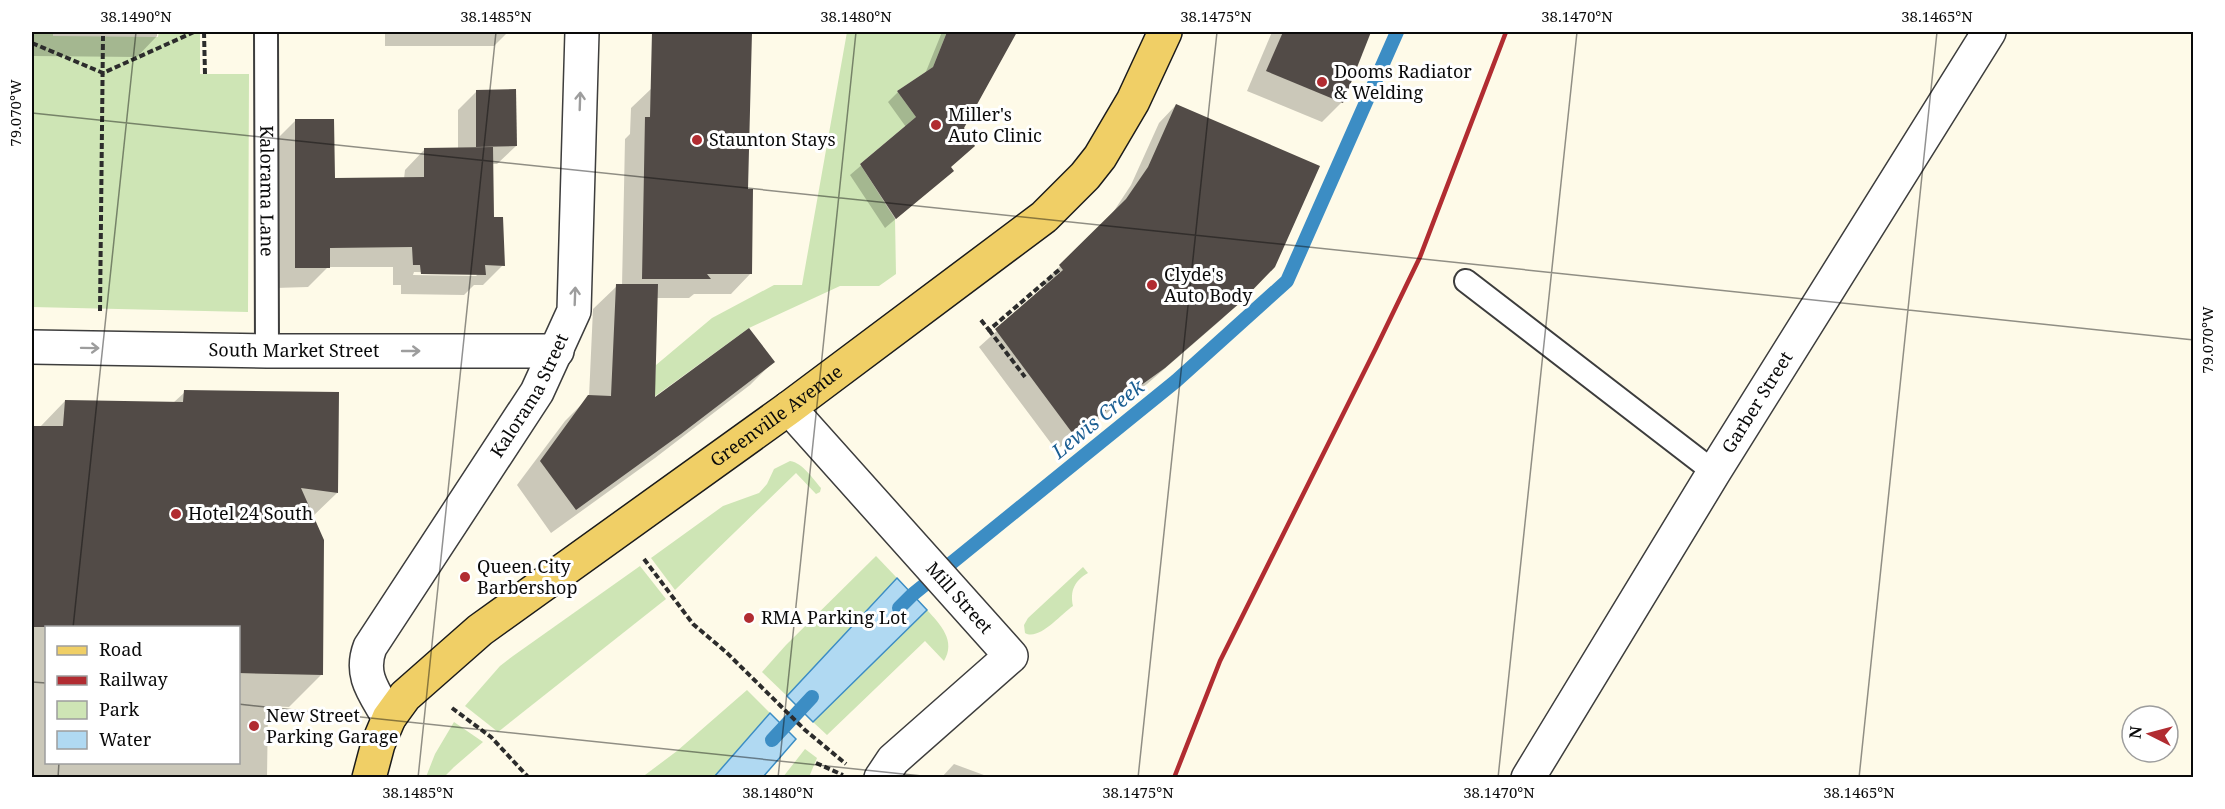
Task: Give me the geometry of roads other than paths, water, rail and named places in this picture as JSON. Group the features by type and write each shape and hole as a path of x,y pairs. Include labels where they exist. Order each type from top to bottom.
{"main road":[{"name":"Greenville Avenue","path":"369,777 378,744 389,718 405,696 501,614 789,408 1025,234 1067,195 1100,157 1117,130 1165,32"}],"street":[{"name":"Kalorama Street","path":"389,718 367,678 365,664 370,647 537,392 574,311 582,32"},
{"name":"Garber Street","path":"1528,777 1714,472 1989,32"},
{"name":"South Market Street","path":"32,347 267,351 557,351"},
{"name":"Mill Street","path":"789,408 1011,656 893,760 866,773"}],"lane":[{"name":"Kalorama Lane","path":"266,32 267,351"},
{"path":"1466,281 1714,472"}],"water":[{"path":"897,578 927,610 813,722 787,696"},
{"path":"770,713 796,739 763,777 714,777"}],"waterway":[{"name":"Lewis Creek","path":"899,608 912,595 1176,381 1287,281 1397,32"},
{"name":"Lewis Creek","path":"772,740 812,697"}],"railway":[{"path":"1174,778 1220,661 1420,257 1506,32"}],"place":[{"name":"Dooms Radiator & Welding","path":"1322,82"},
{"name":"Miller's Auto Clinic","path":"936,125"},
{"name":"Staunton Stays","path":"697,140"},
{"name":"Clyde's Auto Body","path":"1152,285"},
{"name":"Hotel 24 South","path":"176,514"},
{"name":"Queen City Barbershop","path":"465,577"},
{"name":"RMA Parking Lot","path":"749,618"},
{"name":"New Street Parking Garage","path":"254,726"}]}
